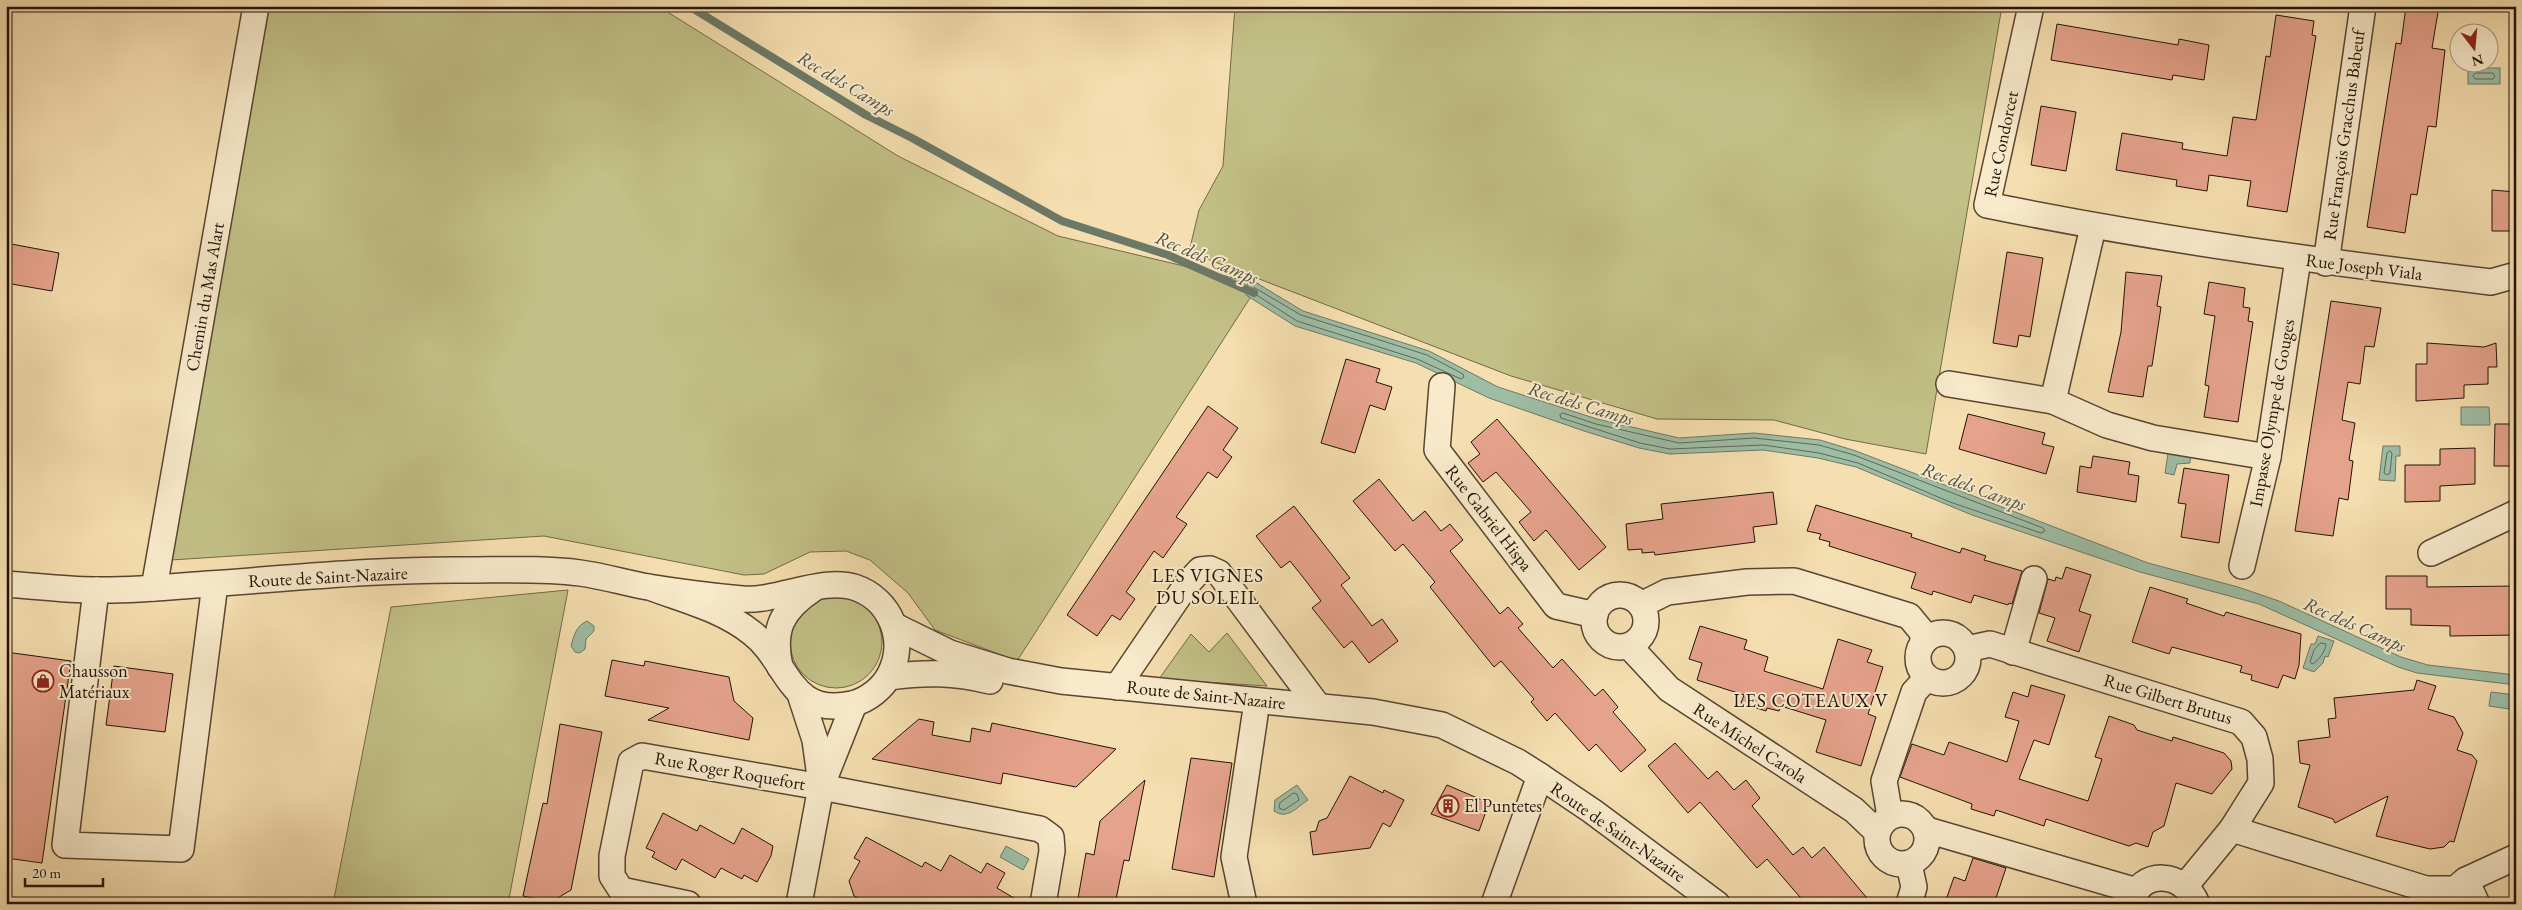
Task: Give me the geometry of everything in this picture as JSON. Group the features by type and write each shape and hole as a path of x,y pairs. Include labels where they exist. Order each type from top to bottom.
{"street":[{"name":"Chemin du Mas Alart","path":"154,588 256,6"},
{"name":"Rue Condorcet","path":"2031,6 1988,205 2094,227 2213,244"},
{"name":"Rue François Gracchus Babeuf","path":"2326,263 2363,6"},
{"path":"2053,401 2094,227"},
{"name":"Rue Joseph Viala","path":"2213,244 2326,263 2491,282 2516,275"},
{"name":"Impasse Olympe de Gouges","path":"2242,566 2268,457 2298,259"},
{"path":"1949,384 2053,401 2107,425 2153,438 2268,457"},
{"name":"Rue Gabriel Hispa","path":"1442,386 1437,450 1556,606 1595,615"},
{"path":"2431,553 2516,513"},
{"path":"1117,687 1187,584 1200,570 1210,569 1219,573 1318,706"},
{"name":"Route de Saint-Nazaire","path":"6,584 96,590 463,570 578,573 649,587"},
{"path":"2013,652 2034,579"},
{"path":"1641,606 1667,592 1747,582 1794,581 1909,616 1923,633 1923,643"},
{"path":"96,590 66,845 181,849 215,584"},
{"path":"832,585 852,586 870,595 885,608 895,626 898,643 896,660 889,677 880,688 854,704 836,706 817,703 800,694 788,682 755,635 728,616 649,587 750,600 832,585"},
{"path":"780,668 776,649 778,631 785,614 797,599 813,589"},
{"path":"1624,596 1641,606 1646,624 1644,633 1630,646 1618,647 1607,644 1596,631 1595,615 1606,599 1624,596"},
{"name":"Route de Saint-Nazaire","path":"895,626 950,653 1008,671 1061,681 1373,712 1442,726 1518,762 1540,776 1592,811 1717,904"},
{"path":"1948,633 1956,636 1967,649 1969,660 1966,671 1958,679 1948,683 1937,683 1927,678 1921,670 1918,661 1919,651 1923,643 1930,636 1948,633"},
{"name":"Rue Gilbert Brutus","path":"1967,649 1990,644 2242,722 2254,738 2260,759 2261,783 2192,895"},
{"name":"Rue Michel Carola","path":"1630,646 1669,689 1854,810 1884,824"},
{"name":"Route de Saint-Nazaire","path":"889,677 929,672 961,674 1076,698 1356,724 1426,737 1518,762"},
{"path":"1884,824 1901,813 1912,814 1921,821 1927,830 1928,840 1925,850 1919,859 1909,864 1898,864 1888,860 1881,853 1877,842 1884,824 1884,781 1914,692 1927,678"},
{"name":"Rue Roger Roquefort","path":"800,694 815,740 821,787"},
{"name":"Rue Roger Roquefort","path":"799,904 821,787 854,704"},
{"path":"1244,904 1234,857 1255,715"},
{"name":"Rue Roger Roquefort","path":"688,904 621,890 612,876 612,856 632,762 642,756 821,787 1040,830 1051,837 1052,851 1043,904"},
{"path":"1494,904 1540,776"},
{"path":"2232,829 2426,889 2455,889 2466,880 2516,857"},
{"path":"1927,830 2134,897 2145,883 2166,878 2192,895"},
{"path":"1909,864 1914,887 1909,904"},
{"path":"2466,880 2477,904"}],"shaded area":[{"path":"267,6 658,6 898,156 1058,236 1259,284 1017,661 935,630 908,593 870,560 846,551 810,552 764,574 744,575 544,536 171,560"},
{"path":"1235,6 2002,6 1926,454 1845,439 1774,420 1657,419 1511,376 1189,252 1199,210 1223,166"},
{"path":"568,590 508,904 333,904 391,607"},
{"path":"836,596 854,599 869,609 879,624 882,642 879,660 869,675 854,685 836,688 818,685 803,675 793,660 790,642 793,624 803,609 818,599"},
{"path":"1227,633 1267,686 1159,679 1191,634 1209,652"}],"water":[{"path":"2468,72 2500,72 2500,84 2468,84"},
{"path":"1250,279 1303,311 1429,351 1498,387 1597,419 1679,438 1754,433 1820,440 1856,451 2148,563 2238,587 2279,601 2401,657 2428,665 2516,675 2516,685 2417,673 2398,667 2259,604 2140,572 1972,515 1856,467 1818,458 1763,450 1670,454 1639,448 1584,431 1489,398 1416,363 1295,326 1246,295 1246,288"},
{"path":"2461,407 2489,407 2490,425 2461,425"},
{"path":"2383,446 2400,446 2400,456 2396,456 2395,481 2379,480"},
{"path":"2169,447 2191,451 2190,463 2177,464 2174,475 2165,473"},
{"path":"587,621 594,626 594,631 586,639 585,649 580,653 575,652 571,646 574,635 580,625"},
{"path":"2318,636 2334,641 2328,657 2325,656 2323,663 2314,672 2303,668 2311,644 2315,644"},
{"path":"2491,692 2516,695 2516,710 2489,706"},
{"path":"1297,785 1308,800 1287,814 1274,811 1275,800"},
{"path":"1006,846 1029,859 1023,870 1000,857"}],"building":[{"path":"2406,6 2439,6 2432,48 2445,50 2436,127 2428,126 2417,195 2411,194 2405,233 2367,227 2396,43 2401,44"},
{"path":"2276,15 2314,21 2312,35 2316,36 2287,212 2247,206 2251,181 2209,175 2207,191 2176,186 2177,180 2116,170 2122,133 2183,143 2182,149 2227,156 2233,117 2256,120 2266,56 2270,57"},
{"path":"2057,24 2178,45 2179,39 2209,45 2204,80 2173,75 2172,80 2051,60"},
{"path":"2041,106 2076,112 2066,171 2031,165"},
{"path":"2492,190 2516,192 2516,231 2492,231"},
{"path":"6,243 59,253 52,291 6,283"},
{"path":"2007,252 2043,258 2030,337 2019,335 2017,347 1993,343"},
{"path":"2126,272 2162,276 2157,306 2161,307 2152,366 2148,366 2143,397 2108,392 2121,332"},
{"path":"2209,282 2245,288 2243,307 2250,308 2248,321 2253,322 2238,422 2204,417 2209,386 2205,385 2215,316 2204,314"},
{"path":"2331,301 2381,308 2374,347 2365,346 2360,384 2348,382 2342,420 2355,423 2349,460 2353,461 2348,500 2339,498 2333,536 2295,531"},
{"path":"2427,343 2484,347 2496,343 2497,367 2488,367 2488,384 2464,385 2464,398 2416,401 2416,364 2427,364"},
{"path":"1346,359 1380,369 1376,382 1392,387 1385,410 1370,405 1355,453 1321,443"},
{"path":"1208,406 1238,428 1223,450 1232,457 1217,478 1208,472 1176,517 1187,524 1163,558 1154,551 1126,592 1135,599 1120,620 1112,615 1097,636 1067,615"},
{"path":"1968,414 2045,433 2042,444 2054,447 2046,474 1959,449"},
{"path":"1497,419 1606,547 1579,570 1546,530 1534,541 1519,522 1531,512 1496,472 1483,482 1468,463 1480,454 1471,442"},
{"path":"2495,424 2516,424 2516,466 2494,466"},
{"path":"2475,448 2475,484 2440,486 2440,501 2405,502 2405,465 2440,465 2440,449"},
{"path":"2093,456 2130,462 2128,474 2139,476 2136,502 2077,492 2080,466 2091,468"},
{"path":"2184,468 2229,475 2219,543 2181,537 2186,504 2178,503"},
{"path":"1379,479 1413,521 1425,511 1441,531 1450,524 1463,540 1450,551 1500,614 1508,607 1523,624 1518,628 1553,668 1562,659 1595,696 1603,689 1618,707 1613,712 1646,750 1621,772 1596,744 1589,751 1555,713 1547,721 1531,702 1534,699 1501,661 1494,667 1430,587 1435,582 1403,544 1395,551 1353,501"},
{"path":"1773,492 1777,524 1753,527 1755,542 1655,555 1654,552 1642,553 1642,549 1628,550 1626,524 1663,519 1661,504"},
{"path":"1816,505 1912,534 1911,537 1960,553 1962,548 1986,556 1984,560 2022,571 2012,604 2009,603 2008,605 1974,595 1971,603 1933,591 1932,595 1911,588 1916,573 1829,546 1830,542 1819,539 1821,534 1807,531"},
{"path":"1294,506 1350,578 1341,585 1372,626 1382,619 1398,641 1369,663 1352,641 1344,648 1312,608 1321,601 1290,561 1281,568 1256,536"},
{"path":"2066,567 2091,575 2079,611 2091,615 2079,652 2047,641 2055,618 2039,613 2048,579 2055,581 2056,577 2062,579"},
{"path":"2386,576 2427,576 2427,587 2516,586 2516,635 2450,636 2450,626 2411,625 2411,609 2386,609"},
{"path":"2150,587 2188,599 2186,603 2224,616 2226,612 2301,634 2299,665 2295,679 2283,675 2278,688 2251,680 2252,675 2240,672 2242,666 2172,647 2169,654 2132,642"},
{"path":"1700,626 1747,640 1744,649 1768,657 1764,671 1823,689 1838,639 1872,650 1867,662 1883,667 1868,714 1876,717 1861,766 1816,752 1826,720 1781,706 1779,711 1767,708 1766,711 1741,703 1744,695 1697,680 1702,663 1689,659"},
{"path":"6,652 71,661 42,863 6,858"},
{"path":"612,660 644,666 645,661 729,677 734,701 753,718 749,740 648,720 669,708 605,696"},
{"path":"114,666 173,674 165,732 106,725"},
{"path":"2417,680 2436,686 2428,709 2454,717 2463,733 2457,750 2472,755 2477,761 2454,842 2450,841 2444,847 2430,849 2376,836 2388,796 2335,823 2333,819 2298,807 2310,765 2300,763 2298,741 2330,737 2328,719 2336,718 2334,698 2414,690"},
{"path":"2031,685 2065,695 2049,745 2034,740 2019,779 2088,801 2102,759 2095,757 2109,716 2134,725 2137,730 2172,741 2173,737 2224,753 2231,761 2232,769 2212,794 2176,783 2164,826 2153,832 2148,847 2136,843 2129,846 2046,819 2044,826 1996,810 1994,816 1971,809 1972,804 1900,777 1912,744 1944,755 1949,742 2007,762 2019,721 2005,717 2013,692 2028,697"},
{"path":"919,719 934,722 932,735 970,742 972,728 990,732 992,723 1116,749 1076,787 1003,773 1001,784 872,759"},
{"path":"560,724 602,732 571,890 551,902 523,896 543,803 547,804"},
{"path":"1675,743 1708,779 1717,771 1734,790 1746,780 1760,798 1752,806 1793,855 1803,847 1812,858 1824,847 1872,904 1806,904 1767,859 1757,868 1700,802 1688,813 1648,766"},
{"path":"1191,758 1232,763 1214,877 1172,869"},
{"path":"1350,776 1383,793 1384,790 1404,800 1390,827 1383,823 1370,848 1313,855 1310,832 1316,831 1319,821 1327,818"},
{"path":"1145,780 1129,861 1124,860 1115,904 1077,904 1086,853 1094,855 1100,821"},
{"path":"1447,785 1489,803 1479,831 1431,814"},
{"path":"663,813 697,831 700,825 734,844 742,828 773,846 771,856 757,882 744,875 742,879 721,868 715,878 682,859 676,870 652,857 655,852 646,848"},
{"path":"866,837 922,867 925,862 941,871 950,855 981,873 987,863 1005,873 997,888 1024,904 868,904 854,896 849,881 860,861 854,858"},
{"path":"1973,858 2006,868 1994,904 1957,904 1946,900 1954,877 1965,881"}],"waterway":[{"name":"Rec dels Camps","path":"689,6 866,115 912,138 1062,221 1168,255 1254,293"}],"place":[{"name":"Chausson Matériaux","path":"43,681"},
{"name":"El Puntetes","path":"1448,806"}],"district":[{"name":"LES VIGNES DU SOLEIL","path":"1208,586"},
{"name":"LES COTEAUX V","path":"1811,700"}]}
